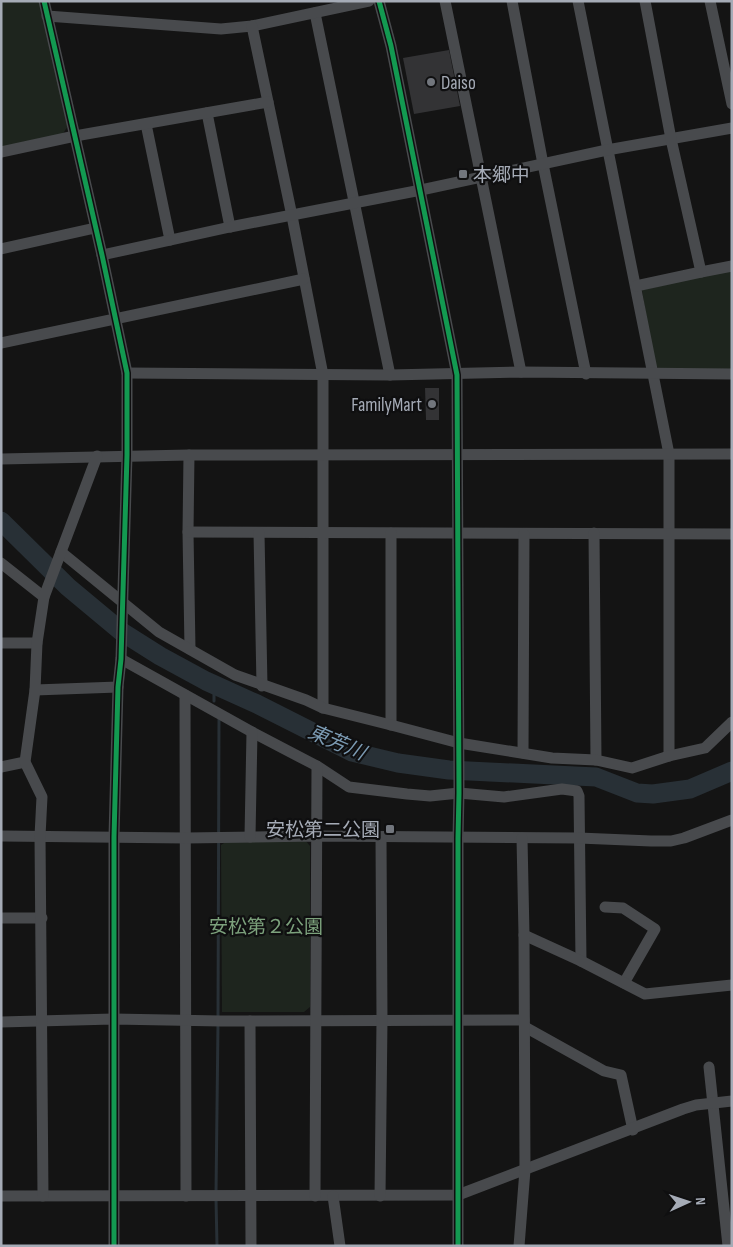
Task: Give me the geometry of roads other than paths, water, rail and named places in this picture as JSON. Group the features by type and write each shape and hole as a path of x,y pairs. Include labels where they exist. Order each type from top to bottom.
{"street":[{"path":"44,1 127,373 127,455 114,837 114,1246"},
{"path":"47,16 220,29 252,26 369,1"},
{"path":"379,1 391,46 457,375 459,745 458,1246"},
{"path":"444,1 521,372"},
{"path":"512,1 586,374"},
{"path":"578,1 670,454 668,535 669,756"},
{"path":"645,1 671,139 700,272"},
{"path":"710,1 732,104"},
{"path":"315,13 390,375"},
{"path":"252,26 323,375 323,708"},
{"path":"1,152 75,136 268,102"},
{"path":"207,113 230,227"},
{"path":"146,124 170,240"},
{"path":"102,255 608,150 732,128"},
{"path":"1,249 95,228"},
{"path":"636,286 732,266"},
{"path":"1,343 304,279"},
{"path":"127,373 323,375 457,375 521,372 732,374"},
{"path":"2,457 732,454"},
{"path":"189,455 190,649"},
{"path":"43,1196 40,836 42,797 25,762 35,690 37,643 44,597 97,456"},
{"path":"188,532 732,534"},
{"path":"259,533 262,686"},
{"path":"390,533 391,724"},
{"path":"594,533 596,760"},
{"path":"523,753 524,534"},
{"path":"61,552 160,632 235,674 323,708 391,724 459,745 552,758 596,760 632,768 669,756 706,748 732,722"},
{"path":"1,563 44,597"},
{"path":"1,643 37,643"},
{"path":"121,659 317,766 349,787 430,796 459,788 504,797 562,789 577,791 579,796 581,961"},
{"path":"35,690 118,687"},
{"path":"185,695 186,1196"},
{"path":"250,837 252,732"},
{"path":"1,767 25,762"},
{"path":"315,1196 317,766"},
{"path":"1,836 186,838 316,836 579,838 671,841 732,820"},
{"path":"380,1196 382,1020 381,837"},
{"path":"519,1246 525,1170 522,838"},
{"path":"605,907 623,908 655,929 624,983"},
{"path":"1,918 42,918"},
{"path":"524,935 581,961 645,994 732,985"},
{"path":"1,1022 113,1019 218,1021 382,1020 525,1023 604,1071 621,1074 633,1130"},
{"path":"250,1021 251,1246"},
{"path":"709,1067 728,1246"},
{"path":"1,1196 458,1195 633,1130 683,1109 732,1101"},
{"path":"333,1196 340,1246"}],"waterway":[{"name":"東芳川","path":"1,521 68,587 122,632 160,656 206,681 257,704 352,752 398,763 449,770 596,777 637,793 653,794 690,789 732,771"},
{"path":"214,685 214,701"},
{"path":"218,1018 219,719"},
{"path":"216,1193 218,1024"},
{"path":"216,1199 217,1246"}],"place":[{"name":"Daiso","path":"431,82"},
{"name":"本郷中","path":"463,174"},
{"name":"FamilyMart","path":"432,404"},
{"name":"安松第二公園","path":"390,829"}],"park label":[{"name":"安松第２公園","path":"266,926"}]}
